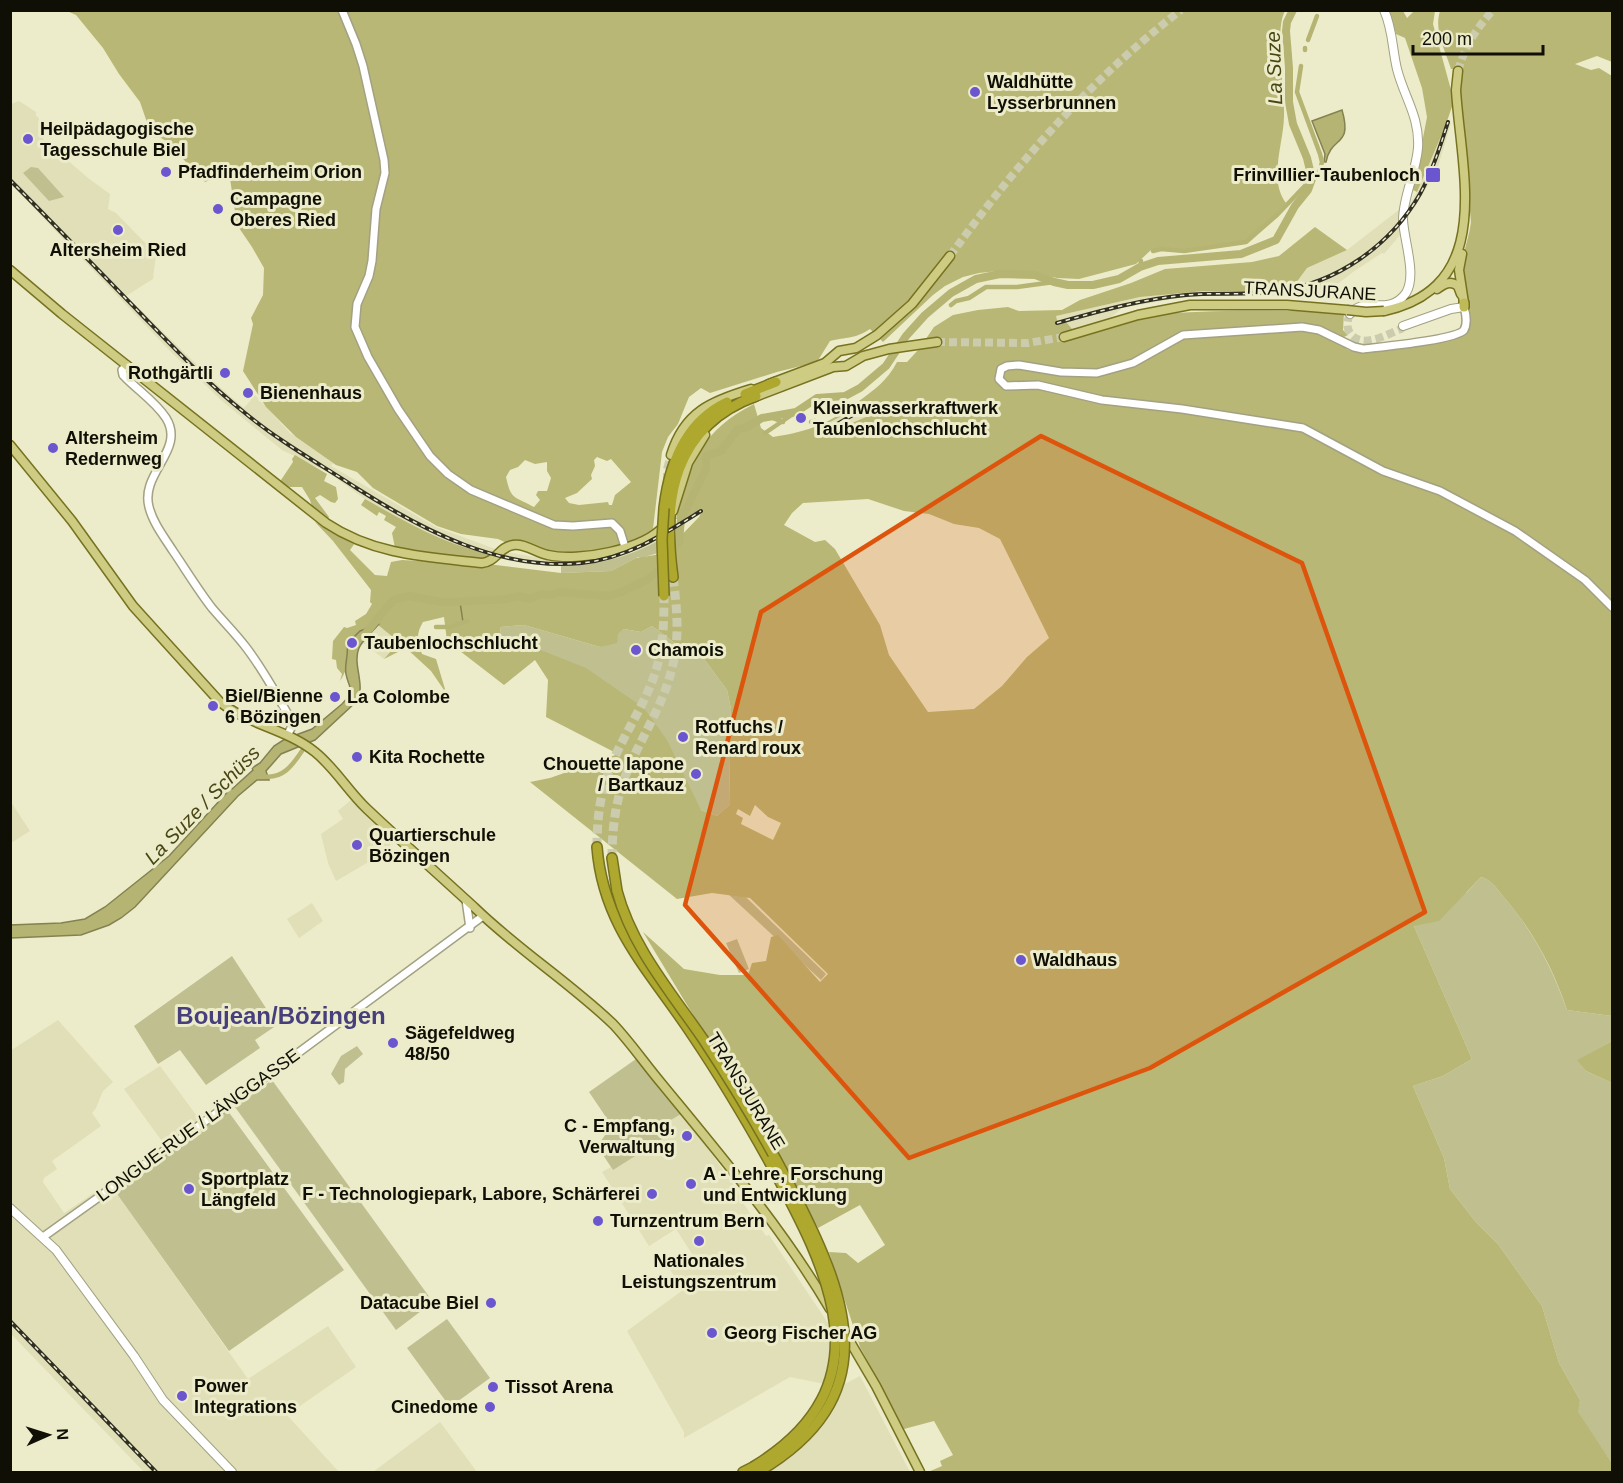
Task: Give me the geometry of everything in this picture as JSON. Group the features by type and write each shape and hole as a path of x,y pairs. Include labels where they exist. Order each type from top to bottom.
{"highway":[{"path":"664,597 662,539 664,508 669,478 678,452 691,431 708,415 729,401 776,382"},
{"path":"673,577 669,544 670,512 683,458 696,437 714,418 736,404 756,396"},
{"name":"TRANSJURANE","path":"597,847 601,880 623,936 713,1066 770,1161 814,1250 829,1291 835,1324 836,1347 826,1391 815,1411 801,1429 756,1470"},
{"name":"TRANSJURANE","path":"612,858 617,891 625,917 639,947 728,1077 789,1183 824,1254 839,1299 844,1323 842,1370 835,1393 824,1414 809,1433 782,1457 756,1470 743,1473"}],"main road":[{"path":"1350,313 1370,306 1390,305 1400,300 1407,291 1411,276 1404,213 1415,167 1417,131 1413,111 1397,68 1393,34 1384,10"},
{"path":"1458,71 1456,90 1466,197 1466,240 1459,267 1464,305"},
{"path":"1464,305 1458,286 1446,280 1460,248 1465,226"},
{"path":"671,455 682,429 706,406 822,364 839,351 856,348 877,334 912,304 950,256"},
{"path":"10,270 62,314 326,523 346,536 365,544 407,555 485,563 493,560 505,548 513,544 544,555 565,558 588,556 644,540 670,518 688,463 700,440 722,417 739,405 756,396 816,373 846,366 871,354 937,342"},
{"name":"TRANSJURANE","path":"1064,337 1149,312 1190,305 1287,305 1350,313 1384,311 1406,305 1431,294 1446,280"},
{"path":"1403,326 1464,305"},
{"path":"844,350 851,355 850,363"},
{"path":"836,355 836,361 840,366"},
{"path":"10,445 67,515 129,601 212,693 236,713 290,735 327,762 366,807 483,916 569,985 631,1044 766,1216 825,1300 876,1386 920,1473"},
{"path":"10,1209 43,1237 67,1263 163,1400 232,1473"}],"street":[{"path":"342,10 356,44 384,160 385,173 376,209 369,276 357,304 355,327 368,357 407,422 440,467 471,490 554,525 612,523 620,531 625,547"},
{"path":"1464,305 1466,323 1464,330 1456,335 1438,339 1363,349 1319,330 1302,327 1189,334 1178,337 1142,359 1113,370 1073,374 1012,365 1001,369 999,379 1006,387 1045,386 1102,400 1182,409 1303,428 1383,471 1440,491 1515,531 1585,580 1612,607"},
{"path":"127,365 122,370 123,375 160,411 168,421 171,431 168,450 148,486 147,498 151,514 210,605 247,648 291,720 290,735"},
{"path":"466,900 470,928"},
{"name":"LONGUE-RUE / LÄNGGASSE","path":"43,1237 225,1107 470,928 483,916"}],"highlighted area":[{"path":"1041,436 1302,563 1425,912 1150,1068 909,1158 685,905 761,612"}],"shaded area":[{"path":"67,11 1285,11 1280,32 1284,116 1277,172 1281,194 1286,203 1255,236 1237,244 1183,251 1163,248 1151,250 1136,264 1079,279 998,271 963,277 933,295 883,342 870,329 855,336 830,341 817,362 710,393 701,388 689,397 678,424 668,437 662,452 653,529 625,547 580,558 511,545 498,539 461,534 437,526 373,488 357,472 336,465 296,437 266,407 243,371 253,324 251,318 263,295 264,268 237,225 229,172 205,182 166,141 152,137 140,102 103,48 76,15","holes":["597,457 607,461 611,459 631,482 615,495 612,505 608,502 579,505 569,503 565,498 577,493 592,479 594,460","525,460 535,464 547,462 547,471 551,478 547,491 538,491 536,495 540,500 534,507 512,494 506,477 510,470 518,467"]},
{"path":"1389,11 1403,11 1407,18 1414,11 1435,11 1433,24 1454,101 1417,192 1413,190 1427,117 1422,88 1405,38 1396,34"},
{"path":"1440,11 1612,11 1612,62 1597,56 1575,64 1591,70 1599,68 1612,76 1612,1016 1567,1010 1548,964 1532,935 1495,887 1481,877 1439,921 1414,926 1472,1059 1443,1076 1413,1086 1444,1158 1450,1189 1475,1221 1498,1244 1542,1306 1559,1363 1580,1400 1578,1412 1612,1463 1612,1472 928,1472 942,1466 940,1461 953,1455 934,1421 904,1429 860,1347 829,1252 846,1253 858,1263 885,1245 860,1205 818,1228 760,1126 643,932 684,969 720,975 748,975 752,963 766,961 771,937 778,935 820,982 828,974 750,898 712,893 677,899 530,782 550,778 618,754 546,717 548,680 535,660 504,685 447,641 444,617 423,622 418,637 422,654 436,659 444,690 431,671 406,648 384,659 399,642 378,625 347,644 347,663 340,681 342,674 337,668 336,660 332,659 333,641 344,627 356,625 355,621 366,614 372,604 370,602 371,590 333,541 315,522 355,543 350,550 375,575 387,576 391,562 402,560 496,565 561,573 611,571 636,558 655,555 672,545 699,517 701,509 684,519 676,519 687,482 700,451 721,426 754,404 761,428 773,437 809,429 838,415 870,393 885,380 897,362 907,362 934,327 953,315 1008,307 1019,311 1062,310 1080,300 1165,269 1252,262 1279,256 1315,227 1347,250 1307,268 1296,283 1262,291 1205,291 1140,297 1056,316 1058,324 1066,322 1072,329 1136,317 1168,314 1233,311 1331,311 1344,313 1343,330 1348,335 1344,337 1331,332 1348,350 1353,351 1461,337 1467,331 1470,323 1469,306 1461,271 1471,222 1459,94 1462,71 1451,69 1440,38 1438,18","holes":["866,404 875,413 829,433 822,426","868,499 904,511 929,514 954,524 979,528 1000,539 1049,638 1027,657 1002,686 974,709 928,712 889,655 880,625 835,549 825,540 815,542 784,525 803,503","524,625 600,647 617,643 618,634 624,629 641,632 652,626 676,644 704,659 727,690 731,709 730,804 717,816 701,810 667,740 644,708 586,668 528,645 512,646 501,635 500,627","755,805 768,817 781,823 773,840 741,824 743,818 736,814 738,809 750,816"]},
{"path":"19,101 36,112 41,124 42,138 110,194 108,209 116,213 156,254 153,279 126,296 225,392 244,408 255,395 290,433 333,463 331,466 436,527 498,550 493,555 462,548 416,528 365,499 329,473 282,450 222,401 171,352 11,184 11,104"},
{"path":"1342,110 1345,122 1343,136 1332,148 1324,162 1325,154 1312,121"},
{"path":"1447,121 1451,123 1437,170 1401,225 1401,234 1384,254 1382,253 1353,272 1330,290 1318,289 1309,295 1199,296 1172,299 1122,308 1108,320 1071,329 1058,325 1056,316 1140,297 1205,291 1262,291 1296,283 1307,268 1347,250 1400,209 1407,209 1417,192"},
{"path":"31,167 38,168 64,197 49,201 23,173"},
{"path":"866,404 875,413 829,433 822,426"},
{"path":"295,455 327,474 324,481 336,487 338,499 335,503 320,495 315,498 329,517 328,519 313,510 302,487 290,487 279,483"},
{"path":"365,499 442,539 493,555 478,560 395,548 392,533 396,527 384,520 386,516 379,512 377,516 361,505"},
{"path":"658,536 658,541 645,549 589,565 549,566 501,557 506,552 557,561 588,560"},
{"path":"658,541 658,553 638,557 611,571 561,573 561,566 611,559 635,552"},
{"path":"378,625 399,642 384,659 363,643"},
{"path":"378,625 363,642 357,654 360,688 357,701 315,740 281,754 266,771 269,780 257,780 238,796 135,907 109,925 81,935 11,938 10,925 61,923 85,919 105,907 169,856 231,788 253,770 252,768 260,763 274,746 285,739 312,729 342,704 351,694 346,671 347,644 360,631"},
{"path":"524,625 600,647 624,629 641,632 652,626 676,644 704,659 727,690 731,709 730,804 717,816 701,810 528,646 512,646 501,635 500,627"},
{"name":"Quartierschule Bözingen","path":"351,800 394,840 384,853 336,881 328,863 321,834 343,819 338,811"},
{"path":"11,802 30,831 10,843"},
{"path":"674,844 722,874 826,974 821,980"},
{"path":"1481,877 1495,887 1523,921 1548,964 1567,1010 1612,1016 1612,1041 1578,1060 1586,1071 1612,1083 1612,1463 1577,1412 1580,1400 1559,1363 1542,1306 1498,1244 1475,1221 1450,1189 1444,1158 1413,1086 1443,1076 1472,1059 1414,926 1467,892"},
{"path":"312,903 323,921 299,938 287,919"},
{"path":"737,939 749,969 739,973 726,943"},
{"path":"232,956 277,1025 255,1040 260,1048 206,1085 180,1050 158,1064 134,1026"},
{"path":"58,1020 113,1082 103,1091 92,1113 101,1126 52,1161 57,1169 44,1178 43,1182 64,1213 109,1183 248,1379 328,1326 356,1367 287,1415 339,1472 144,1472 11,1334 10,1051"},
{"path":"1612,1041 1612,1083 1586,1071 1577,1060"},
{"path":"357,1046 363,1054 345,1069 344,1082 339,1085 331,1074 341,1056"},
{"path":"636,1059 683,1113 669,1121 670,1134 613,1170 597,1146 612,1126 589,1092"},
{"path":"160,1066 202,1123 167,1148 124,1089"},
{"path":"272,1080 433,1302 396,1330 235,1107"},
{"path":"225,1107 344,1270 229,1351 112,1187"},
{"path":"683,1113 830,1326 833,1351 825,1384 790,1377 684,1438 684,1432 627,1331 683,1290 669,1268 692,1254 676,1229 649,1246 602,1172 611,1167 612,1170 625,1161 668,1127 669,1121"},
{"path":"447,1319 490,1378 450,1407 407,1348"},
{"path":"860,1376 910,1472 767,1472 807,1443 834,1410 845,1384"},
{"path":"440,1422 477,1472 373,1472"}],"waterway":[{"name":"La Suze / Schüss","path":"366,633 393,600 409,596 442,602 507,599 518,596 530,599 542,594 552,595 558,592 609,596 647,580 671,558 674,547 679,542 681,519 706,469 706,456 721,451 738,429 747,427 762,418 796,412 817,398 845,396 860,388 886,366 906,336 925,315 951,293 976,279 1000,274 1035,275 1068,285 1093,285 1119,279 1140,267 1158,261 1241,254 1276,240 1295,206 1308,190 1312,179 1307,158 1293,124 1289,102 1286,31 1287,22 1293,10"},
{"path":"1308,40 1317,16"},
{"path":"1153,251 1161,249 1184,251 1246,242 1277,215 1320,170 1322,162 1320,154 1297,92 1301,66"},
{"name":"La Suze / Schüss","path":"1140,267 1141,261"},
{"path":"951,305 956,301 969,298 986,287 1017,287 1054,282"},
{"path":"765,433 796,412"},
{"name":"La Suze / Schüss","path":"770,417 783,422"},
{"path":"811,422 815,421"},
{"path":"460,602 463,622"},
{"path":"436,627 450,627 467,621"},
{"path":"262,776 275,776 286,771 302,751"}],"tunnel":[{"path":"950,256 1002,188 1056,124 1115,65 1181,10"},
{"path":"1458,71 1472,38 1493,10"},
{"path":"1350,314 1347,324 1349,331 1355,338 1361,340 1368,341 1382,337 1403,326"},
{"path":"937,342 1028,343 1064,337"},
{"path":"667,481 667,469 671,455"},
{"path":"612,858 615,817 622,787 663,696 675,657 677,623 673,577"},
{"path":"597,847 600,806 607,776 649,690 659,659 664,597"}],"railway":[{"path":"1057,323 1154,299 1198,294 1255,293 1300,287 1341,271 1377,245 1408,213 1428,177 1448,122"},
{"path":"10,180 178,352 231,402 272,434 383,505 437,533 464,545 522,561 552,564 582,563 629,551 659,537 701,511"},
{"path":"832,427 865,408"},
{"path":"10,1321 156,1472"}],"place":[{"name":"Waldhütte Lysserbrunnen","path":"975,92"},
{"name":"Heilpädagogische Tagesschule Biel","path":"28,139"},
{"name":"Pfadfinderheim Orion","path":"166,172"},
{"name":"Frinvillier-Taubenloch","path":"1433,175"},
{"name":"Campagne Oberes Ried","path":"218,209"},
{"name":"Altersheim Ried","path":"118,230"},
{"name":"Rothgärtli","path":"225,373"},
{"name":"Bienenhaus","path":"248,393"},
{"name":"Kleinwasserkraftwerk Taubenlochschlucht","path":"801,418"},
{"name":"Altersheim Redernweg","path":"53,448"},
{"name":"Taubenlochschlucht","path":"352,643"},
{"name":"Chamois","path":"636,650"},
{"name":"La Colombe","path":"335,697"},
{"name":"Biel/Bienne 6 Bözingen","path":"213,706"},
{"name":"Rotfuchs / Renard roux","path":"683,737"},
{"name":"Kita Rochette","path":"357,757"},
{"name":"Chouette lapone / Bartkauz","path":"696,774"},
{"name":"Quartierschule Bözingen","path":"357,845"},
{"name":"Waldhaus","path":"1021,960"},
{"name":"Sägefeldweg 48/50","path":"393,1043"},
{"name":"C - Empfang, Verwaltung","path":"687,1136"},
{"name":"A - Lehre, Forschung und Entwicklung","path":"691,1184"},
{"name":"Sportplatz Längfeld","path":"189,1189"},
{"name":"F - Technologiepark, Labore, Schärferei","path":"652,1194"},
{"name":"Turnzentrum Bern","path":"598,1221"},
{"name":"Nationales Leistungszentrum","path":"699,1241"},
{"name":"Datacube Biel","path":"491,1303"},
{"name":"Georg Fischer AG","path":"712,1333"},
{"name":"Tissot Arena","path":"493,1387"},
{"name":"Power Integrations","path":"182,1396"},
{"name":"Cinedome","path":"490,1407"}],"district":[{"name":"Boujean/Bözingen","path":"281,1015"}],"water label":[{"name":"La Suze","path":"1274,68"}]}
